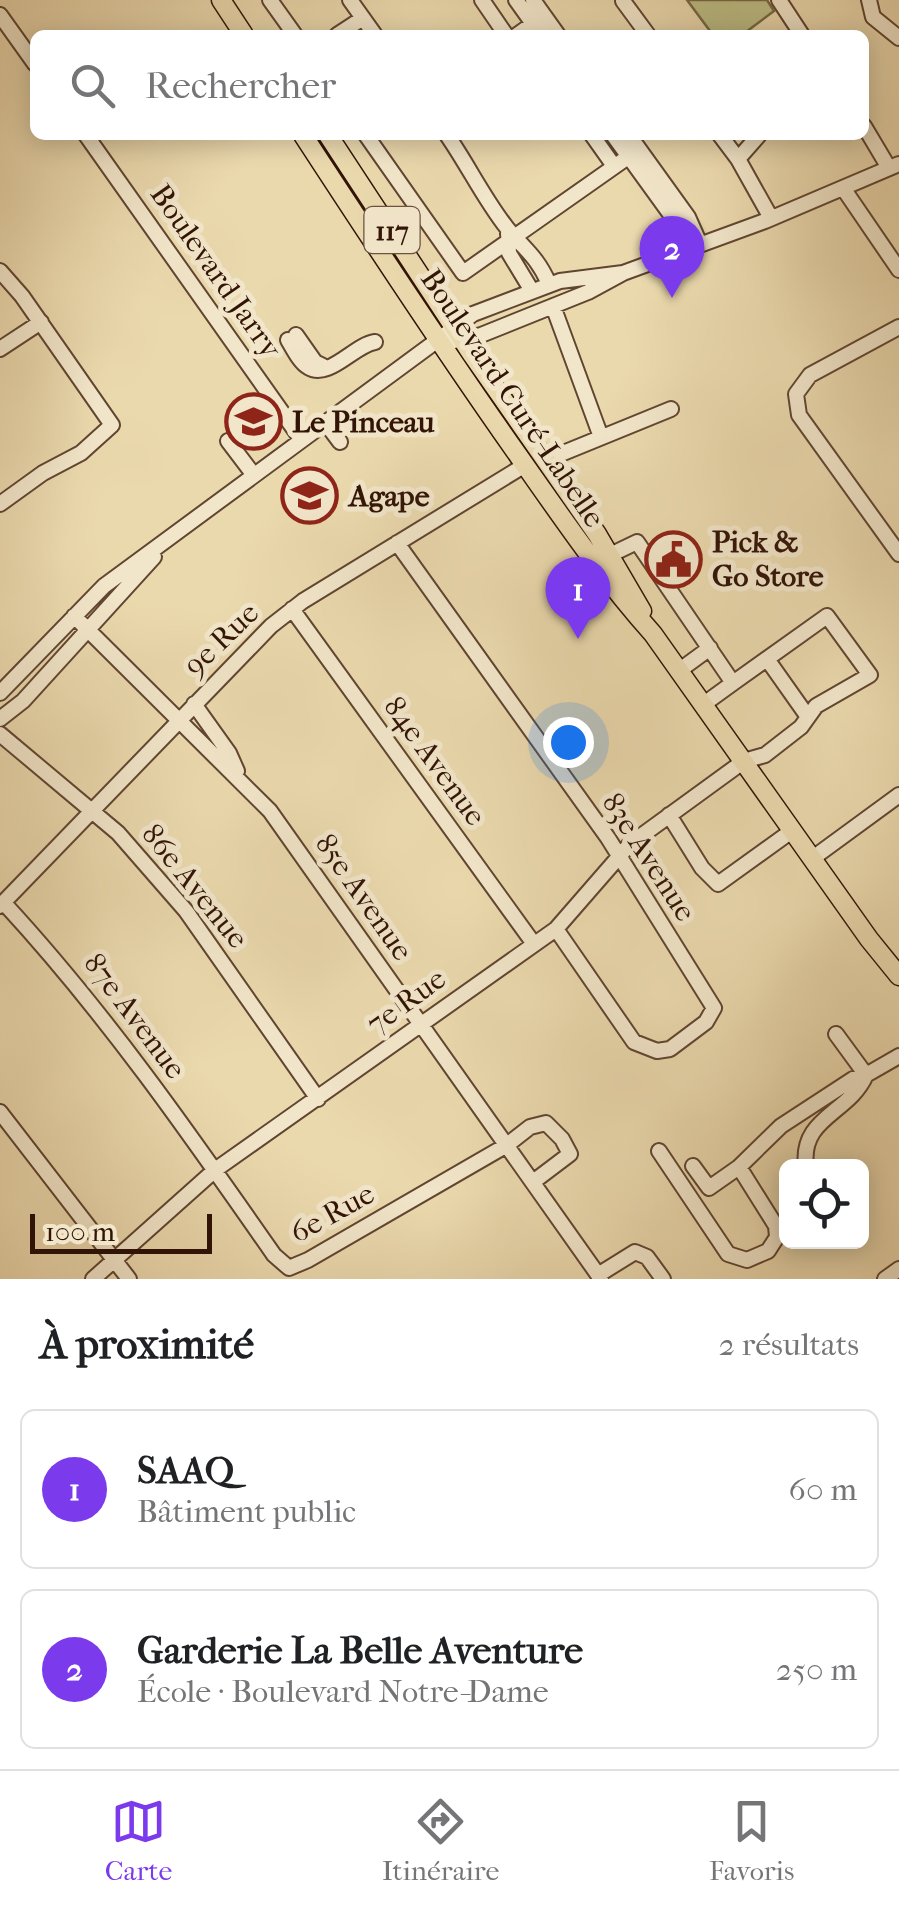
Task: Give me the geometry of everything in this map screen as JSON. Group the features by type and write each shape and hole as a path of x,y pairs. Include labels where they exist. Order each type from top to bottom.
{"main road":[{"path":"221,0 242,30"},
{"name":"Boulevard Curé-Labelle","path":"306,140 434,344 613,590 654,634"},
{"name":"Boulevard Curé-Labelle","path":"331,140 610,555 654,634 899,976"}],"street":[{"path":"270,0 291,30"},
{"path":"350,0 371,30"},
{"path":"482,0 503,30"},
{"path":"516,0 540,25"},
{"path":"533,0 540,25"},
{"path":"623,0 644,30"},
{"path":"779,0 799,30"},
{"path":"869,0 872,17 899,38"},
{"path":"0,15 30,57"},
{"path":"345,30 363,18"},
{"path":"0,692 104,586 434,344 458,333 552,306 623,272 771,218 894,166 869,133"},
{"name":"Boulevard Jarry","path":"90,140 301,439"},
{"path":"371,140 464,273 510,235 628,157"},
{"path":"450,140 510,235 532,254 549,284"},
{"path":"596,140 614,166"},
{"path":"616,140 694,246"},
{"path":"633,140 688,217 694,246"},
{"path":"724,140 771,218"},
{"path":"738,159 755,140"},
{"path":"843,188 899,270"},
{"path":"510,235 509,253 532,291"},
{"path":"0,271 103,407 112,425 81,453 0,504"},
{"path":"458,333 473,314 549,284 623,272"},
{"path":"552,306 601,437"},
{"path":"0,349 41,322"},
{"path":"899,327 810,375 796,394 799,415 899,554"},
{"path":"292,338 306,366 327,368 362,344 374,342"},
{"path":"546,460 671,408"},
{"path":"326,422 340,442"},
{"path":"228,441 253,474"},
{"name":"9e Rue","path":"2,904 248,648 292,609 524,465"},
{"path":"0,719 18,706 89,631 168,540"},
{"path":"610,555 637,542 733,682"},
{"name":"83e Avenue","path":"397,543 618,856 714,1008 706,1022 670,1049 658,1050 634,1042 556,929"},
{"name":"84e Avenue","path":"292,609 534,944"},
{"name":"85e Avenue","path":"74,616 270,811 599,1277 635,1252 647,1256 662,1279"},
{"name":"7e Rue","path":"93,1279 215,1170 556,929 634,840 744,761 765,754 801,727 816,706 870,675 827,616 767,658"},
{"path":"680,670 710,648"},
{"path":"704,704 767,658 808,717"},
{"name":"85e Avenue","path":"194,704 229,752 242,781"},
{"name":"86e Avenue","path":"0,734 118,833 186,911 318,1099"},
{"path":"813,858 899,795"},
{"path":"669,815 702,868 718,884 793,830"},
{"name":"87e Avenue","path":"2,904 66,970 215,1170"},
{"path":"836,1034 866,1075"},
{"path":"694,1199 739,1167 781,1126 853,1079 899,1056"},
{"path":"806,1159 805,1148 812,1132 859,1090 866,1075"},
{"path":"0,1112 130,1279"},
{"path":"507,1145 530,1128 546,1123 562,1138 570,1154 533,1182"},
{"name":"6e Rue","path":"215,1170 274,1255 289,1268 507,1145"},
{"path":"658,1151 728,1254 747,1260 768,1251 777,1237 776,1226 739,1167"},
{"path":"693,1166 708,1188"},
{"path":"885,1279 899,1269"}],"green space":[{"path":"687,0 767,0 774,11 749,30 709,30"}],"place":[{"name":"Garderie La Belle Aventure","path":"672,298"},
{"name":"Le Pinceau","path":"253,422"},
{"name":"Agape","path":"310,496"},
{"name":"Pick & Go Store","path":"673,559"},
{"name":"SAAQ","path":"578,639"}]}
